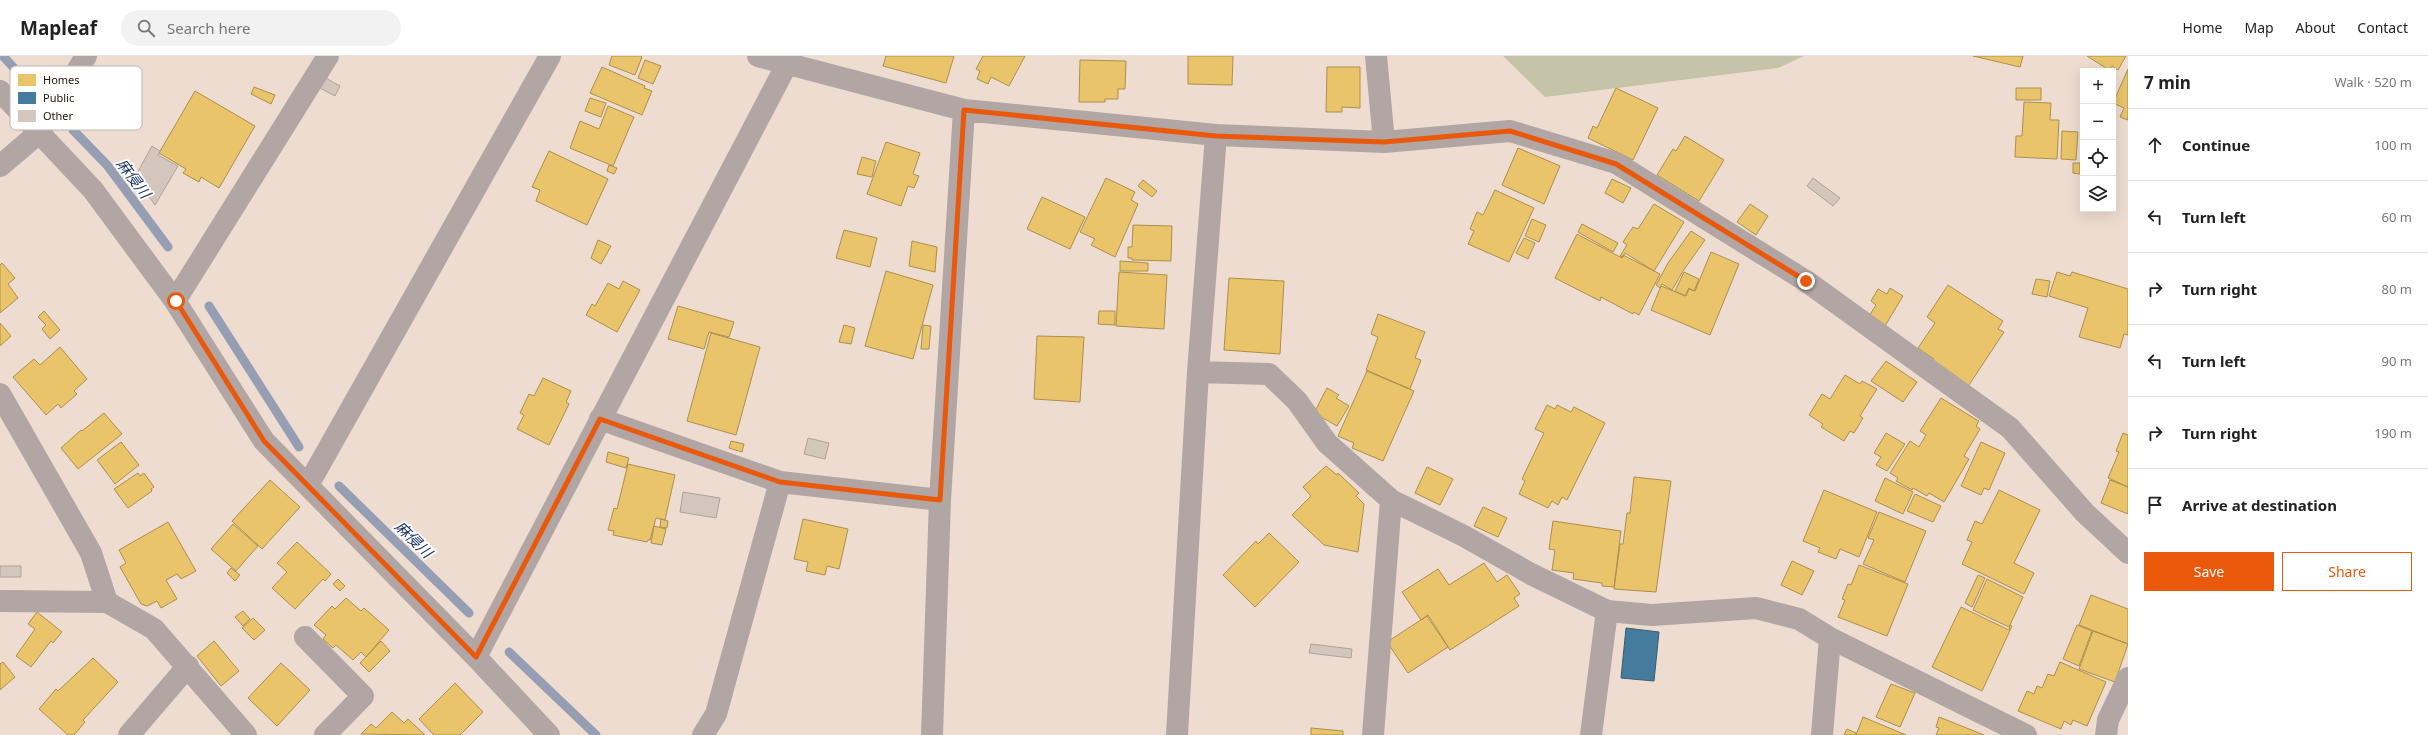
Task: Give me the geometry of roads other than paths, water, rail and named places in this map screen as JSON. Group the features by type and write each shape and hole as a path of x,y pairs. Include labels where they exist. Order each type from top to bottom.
{"street":[{"path":"80,66 86,56"},
{"path":"176,301 328,56"},
{"path":"308,485 550,56"},
{"path":"758,56 964,110 1216,136 1384,142 1510,131 1616,164 1806,281 2010,428 2085,513 2125,543"},
{"path":"1376,56 1384,142"},
{"path":"476,657 787,64"},
{"path":"0,91 10,101"},
{"path":"932,735 940,500 964,110"},
{"path":"0,166 40,132 93,190 176,301 264,441 476,657 548,735"},
{"path":"1177,735 1198,372 1216,136"},
{"path":"1198,372 1269,374 1297,401 1327,443 1391,500 1464,536 1531,574 1607,611 1652,615 1756,608 1799,619 1830,638 2026,735"},
{"path":"0,394 91,553 107,602"},
{"path":"600,419 780,482 940,500"},
{"path":"703,735 716,714 780,482"},
{"path":"1373,735 1391,500"},
{"path":"0,601 107,602 154,629 188,666 246,735"},
{"path":"1591,735 1607,611"},
{"path":"305,637 364,696 325,735"},
{"path":"1822,735 1830,638"},
{"path":"129,735 188,666"},
{"path":"2106,735 2108,720 2128,678"}],"waterway":[{"name":"麻侵川","path":"3,56 12,66"},
{"name":"麻侵川","path":"73,130 107,165 168,247"},
{"name":"麻侵川","path":"209,306 299,447"},
{"name":"麻侵川","path":"339,486 469,613"},
{"name":"麻侵川","path":"509,652 596,735"}]}
